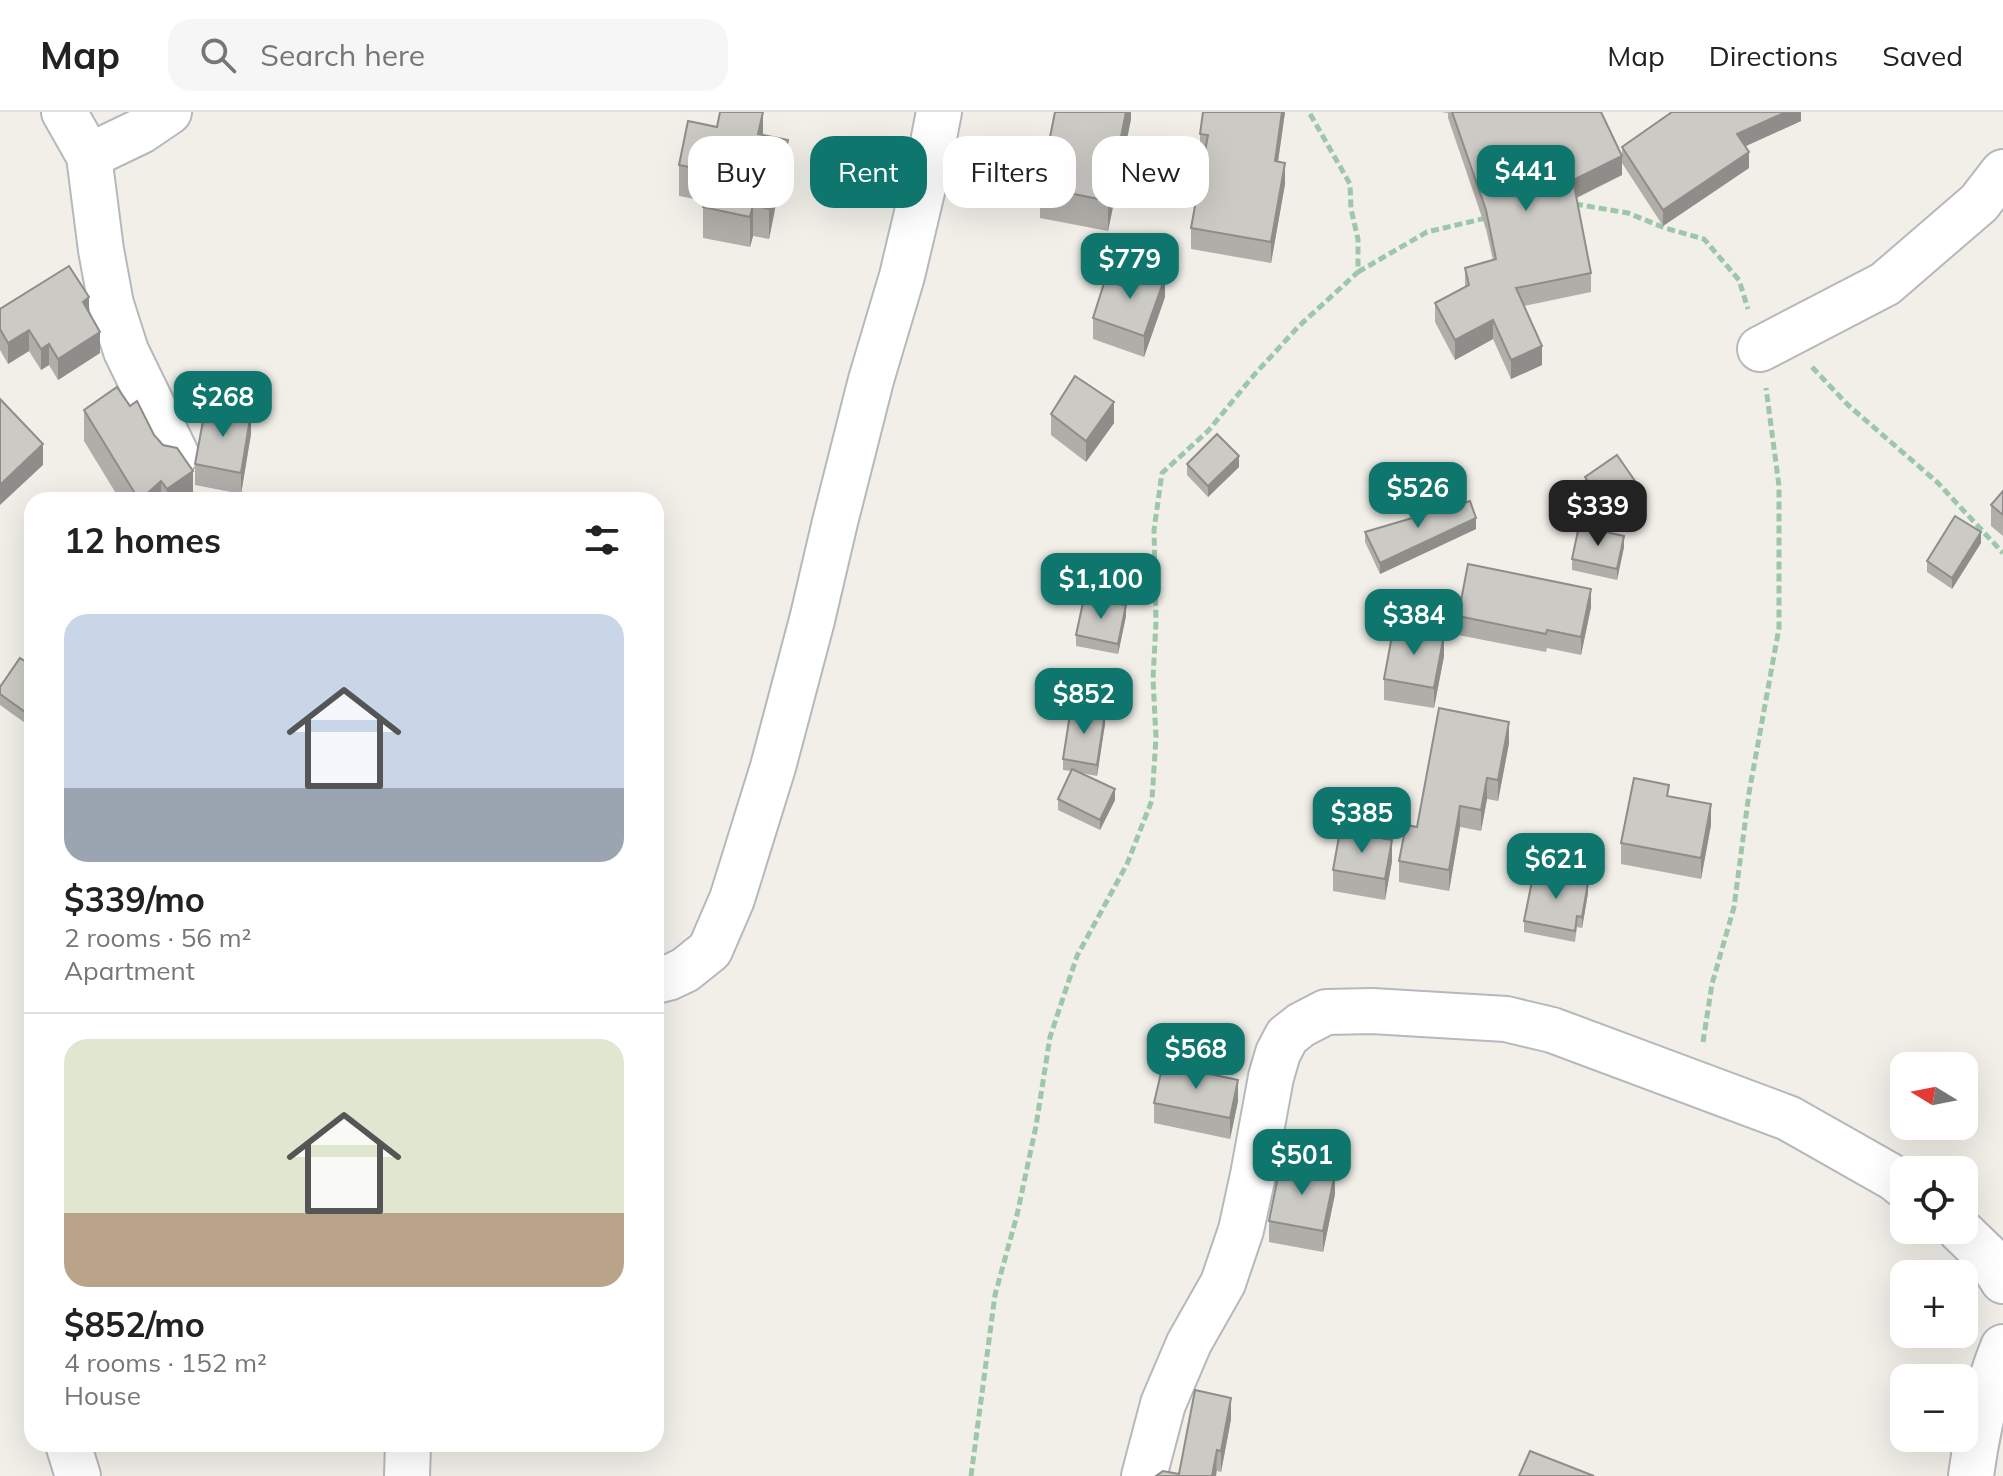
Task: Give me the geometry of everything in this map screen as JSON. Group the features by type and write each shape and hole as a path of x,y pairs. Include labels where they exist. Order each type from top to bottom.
{"street":[{"path":"64,112 89,156 111,304 126,351 176,454"},
{"path":"89,156 141,131 169,112"},
{"path":"664,979 685,970 710,950 732,899 773,767 871,380 902,276 939,112"},
{"path":"1772,343 1885,284 1979,203 2003,172"},
{"path":"1144,1476 1163,1404 1189,1343 1223,1283 1241,1230 1278,1053 1287,1036 1326,1012 1372,1011 1506,1019 1552,1030 1788,1118 1890,1176"},
{"path":"1975,1244 1988,1257 2003,1281"},
{"path":"1971,1476 1985,1396 2003,1347"},
{"path":"70,1452 78,1476"},
{"path":"407,1476 408,1452"}],"path":[{"path":"1309,112 1350,184 1351,209 1358,239 1358,272"},
{"path":"1570,203 1628,213 1704,239 1739,280 1772,343 1937,482 2003,553"},
{"path":"971,1476 995,1295 1033,1141 1050,1037 1077,956 1127,864 1152,800 1156,737 1153,679 1156,622 1154,530 1162,473 1208,431 1299,326 1358,272 1427,232 1493,216"},
{"path":"1697,1083 1712,984 1734,907 1749,793 1779,628 1779,486 1772,343"}],"building":[{"path":"720,112 763,112 758,134 768,136 688,136 688,167 679,165 688,121 717,127"},
{"path":"1055,112 1126,112 1121,136 1092,136 1092,198 1076,194 1076,136 1050,136"},
{"path":"1203,112 1282,112 1275,161 1285,163 1271,242 1191,228 1195,208 1209,208 1209,136 1200,134"},
{"path":"1452,112 1601,112 1622,156 1573,180 1591,273 1516,288 1542,346 1511,360 1493,320 1455,340 1435,303 1469,285 1465,268 1496,259 1486,210"},
{"path":"1672,112 1786,112 1737,134 1749,152 1663,210 1622,147"},
{"path":"708,208 752,208 750,217"},
{"path":"1130,264 1165,277 1144,336 1093,318 1105,280 1123,286"},
{"path":"69,266 89,297 83,302 100,332 58,359 49,344 41,349 29,330 8,343 0,329 0,309"},
{"path":"1075,376 1114,402 1086,441 1051,414"},
{"path":"117,387 130,406 137,401 154,435 163,445 177,448 193,471 167,489 161,481 149,492 134,492 84,410"},
{"path":"0,399 43,444 0,485"},
{"path":"206,405 251,413 241,473 195,464"},
{"path":"1217,434 1239,456 1208,486 1187,464"},
{"path":"1617,455 1635,481 1602,503 1585,477"},
{"path":"2003,491 2003,515 1991,505"},
{"path":"1470,501 1476,518 1380,563 1365,532"},
{"path":"1955,516 1981,532 1952,578 1927,561"},
{"path":"1579,526 1624,536 1617,569 1572,559"},
{"path":"1468,564 1591,589 1581,637 1547,630 1546,634 1458,616"},
{"path":"1084,598 1126,605 1118,644 1076,635"},
{"path":"1394,625 1444,635 1434,688 1384,679"},
{"path":"20,658 24,661 24,711 0,694 0,687"},
{"path":"1071,708 1105,713 1097,765 1063,759"},
{"path":"1439,708 1509,722 1498,780 1487,778 1481,810 1460,806 1449,870 1399,861 1406,825 1417,827"},
{"path":"1072,769 1115,789 1100,820 1058,799"},
{"path":"1634,778 1669,785 1667,796 1711,804 1701,858 1621,843"},
{"path":"1340,831 1392,840 1385,879 1333,870"},
{"path":"1534,871 1588,883 1582,917 1577,916 1575,931 1524,921"},
{"path":"1163,1064 1238,1080 1230,1118 1154,1103"},
{"path":"1281,1162 1335,1173 1323,1231 1269,1221"},
{"path":"1195,1390 1231,1398 1221,1451 1217,1450 1212,1476 1156,1476 1163,1471 1179,1474"},
{"path":"1530,1451 1594,1476 1519,1476"}]}
